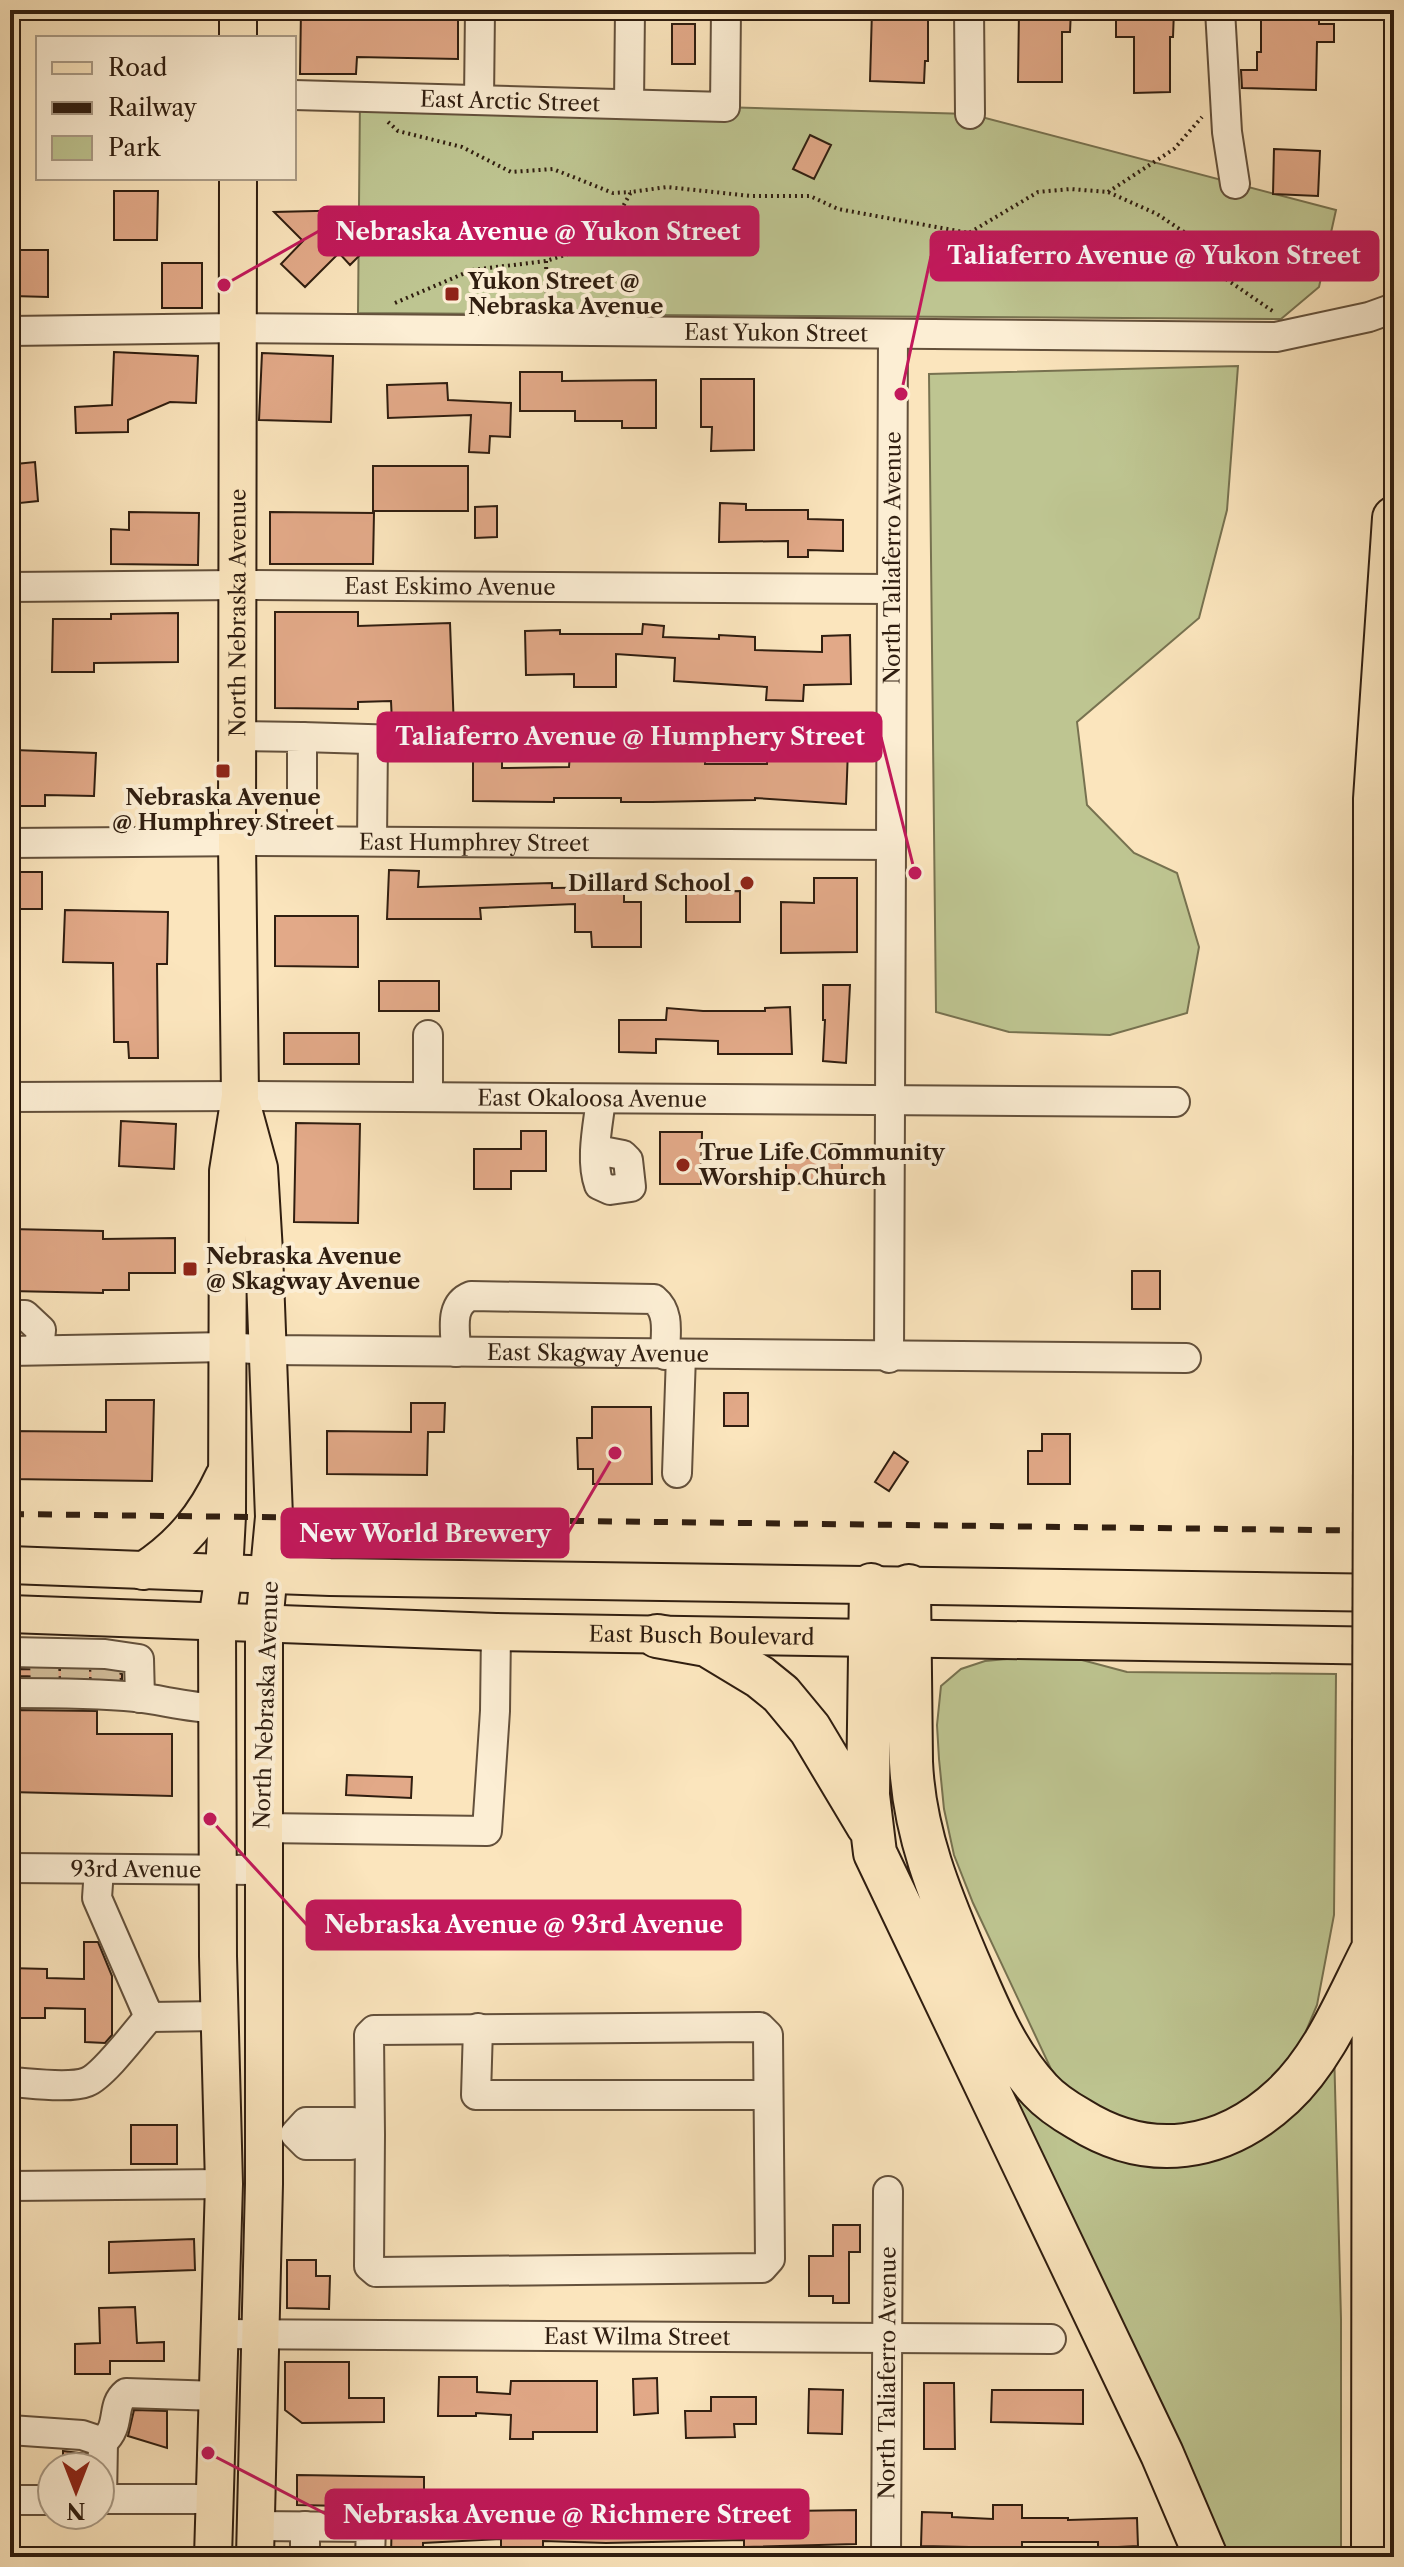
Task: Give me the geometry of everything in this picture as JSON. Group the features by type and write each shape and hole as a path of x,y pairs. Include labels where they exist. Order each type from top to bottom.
{"highway":[{"path":"1373,2557 1375,799 1394,518"},
{"path":"890,1585 890,1638 912,1786 923,1843 933,1874 1005,2043 1042,2092 1061,2108 1109,2135 1153,2146 1177,2147 1202,2142 1245,2125 1276,2103 1304,2073 1374,1947"},
{"path":"657,1636 707,1645 781,1694 810,1729 870,1830"},
{"path":"890,1638 867,1744 870,1830 875,1853 1162,2454 1206,2557"}],"main road":[{"path":"238,10 238,36"},
{"name":"North Nebraska Avenue","path":"213,2557 224,2184 217,1869 217,1621 224,1573 227,1469 228,1171 240,1096 237,841 238,180"},
{"name":"North Nebraska Avenue","path":"240,1096 259,1168 274,1517 264,1624 262,1870 279,2135 259,2334 255,2542"},
{"path":"143,1571 163,1558 190,1533 214,1499 227,1469"},
{"path":"10,1565 269,1575 1394,1593"},
{"name":"East Busch Boulevard","path":"16,1614 657,1636 1394,1646"},
{"path":"220,2016 235,2033 245,2120 251,2129 279,2135"}],"street":[{"path":"479,100 480,10"},
{"path":"629,104 630,10"},
{"name":"East Arctic Street","path":"296,95 725,107 726,10"},
{"path":"969,10 970,114"},
{"path":"1220,10 1227,132 1235,184"},
{"name":"East Yukon Street","path":"10,331 239,328 1276,337 1369,317 1394,308"},
{"name":"North Taliaferro Avenue","path":"889,1358 893,335"},
{"name":"East Eskimo Avenue","path":"10,587 238,585 891,589"},
{"path":"237,736 433,741"},
{"path":"302,737 302,841"},
{"path":"372,841 373,740"},
{"name":"East Humphrey Street","path":"10,843 372,841 891,845"},
{"path":"428,1035 428,1097"},
{"name":"East Okaloosa Avenue","path":"10,1097 1175,1102"},
{"path":"597,1150 601,1099"},
{"path":"456,1352 455,1308 461,1300 471,1296 654,1299 663,1306 673,1355 677,1473"},
{"path":"10,1315 25,1315 41,1330 39,1350"},
{"name":"East Skagway Avenue","path":"10,1351 227,1347 889,1358 1186,1358"},
{"path":"16,1614 35,1666"},
{"path":"105,1618 106,1675"},
{"path":"263,1828 487,1831 495,1711 496,1632"},
{"path":"35,1666 75,1674 106,1675 139,1659 140,1698"},
{"path":"35,1666 75,1674 106,1675 140,1698 190,1708 217,1708"},
{"path":"10,1693 35,1666"},
{"name":"93rd Avenue","path":"10,1868 262,1870"},
{"path":"99,1869 97,1898 149,2017"},
{"path":"10,2082 88,2082 149,2017 220,2016"},
{"path":"760,2027 768,2035 768,2095 770,2259 762,2268 376,2272 369,2266 366,2135 369,2035 374,2030 760,2027"},
{"path":"478,2028 476,2095 768,2095"},
{"path":"279,2135 306,2122 352,2122 366,2135"},
{"path":"10,2186 224,2184"},
{"name":"North Taliaferro Avenue","path":"886,2557 888,2191"},
{"name":"East Wilma Street","path":"221,2334 1051,2339"},
{"path":"103,2451 103,2442 113,2433 118,2404 126,2393 218,2396"},
{"path":"10,2430 82,2435 103,2442"},
{"path":"116,2499 214,2499"},
{"path":"10,2500 36,2500"},
{"path":"305,2526 305,2557"},
{"path":"255,2542 305,2526 371,2527 370,2557"}],"path":[{"path":"1108,192 1174,149 1213,106 1224,88"},
{"path":"360,97 398,131 462,147 511,172 553,169 613,193 667,187 751,196 810,196 838,209 969,233 1038,192 1070,189 1108,192 1157,214 1187,234 1217,261 1226,279 1277,314"},
{"path":"385,306 472,270 546,261 568,254 610,230 631,192"},
{"path":"546,261 548,315"}],"green space":[{"path":"360,97 970,114 1336,210 1319,287 1281,319 358,313"},
{"path":"1238,366 1227,510 1199,618 1077,722 1087,805 1134,853 1177,873 1199,947 1187,1013 1110,1035 1009,1032 936,1012 929,374"},
{"path":"1018,1658 1082,1660 1127,1672 1336,1674 1334,1915 1317,2005 1301,2043 1282,2074 1235,2111 1182,2131 1123,2123 1074,2097 1051,2069 973,1903 954,1855 944,1809 939,1759 937,1725 941,1686 961,1669 985,1661"},
{"path":"1334,2048 1341,2319 1341,2557 1214,2557 999,2090 1010,2085 1172,2153"}],"building":[{"path":"301,10 458,10 458,59 357,57 356,74 300,74"},
{"path":"872,10 925,10 925,15 928,15 928,61 925,61 924,83 870,81"},
{"path":"1019,10 1071,10 1070,32 1062,32 1062,82 1018,82"},
{"path":"1116,10 1174,10 1173,37 1170,37 1170,92 1134,93 1134,37 1116,37"},
{"path":"1261,10 1319,10 1319,24 1334,24 1334,42 1317,42 1316,90 1242,88 1241,70 1257,70 1257,52 1261,52"},
{"path":"672,24 695,24 695,64 672,64"},
{"path":"810,135 831,145 814,179 793,169"},
{"path":"1274,149 1320,151 1318,196 1273,194"},
{"path":"114,191 158,191 157,240 114,240"},
{"path":"357,210 338,230 362,253 350,265 339,253 305,287 281,264 303,241 274,212"},
{"path":"13,250 48,250 48,297 13,296"},
{"path":"162,263 202,263 202,308 162,308"},
{"path":"114,352 198,356 196,403 170,402 128,420 128,432 76,433 75,407 112,405"},
{"path":"262,353 333,356 331,422 259,420"},
{"path":"520,372 562,372 562,381 656,380 656,428 622,428 622,421 575,421 575,411 520,411"},
{"path":"701,379 754,379 754,450 711,451 712,427 701,427"},
{"path":"447,383 448,400 511,403 510,437 490,436 489,453 469,452 471,415 388,418 387,385"},
{"path":"35,462 38,501 20,503 16,464"},
{"path":"373,466 468,466 468,511 373,511"},
{"path":"720,503 746,504 746,510 808,510 808,519 843,520 843,551 808,550 808,557 788,557 788,541 719,542"},
{"path":"497,506 497,537 475,538 475,507"},
{"path":"129,512 199,513 198,565 111,564 111,529 129,530"},
{"path":"270,512 374,513 373,564 270,564"},
{"path":"275,612 358,612 358,626 450,623 454,729 445,730 434,724 392,723 391,701 358,702 358,709 275,708"},
{"path":"178,613 178,662 94,663 94,672 52,672 53,619 111,619 111,614"},
{"path":"643,624 664,626 663,637 755,637 755,650 822,652 822,636 850,635 851,684 804,685 803,701 766,700 767,687 674,681 675,658 616,654 616,687 574,687 574,674 526,675 525,631 642,634"},
{"path":"620,745 706,745 705,764 767,764 768,748 848,749 846,804 755,798 652,802 621,802 621,798 554,798 554,802 473,801 473,755 502,754 502,768 569,767 570,753 620,753"},
{"path":"14,750 96,753 94,796 45,795 45,806 14,806"},
{"path":"389,870 419,871 418,887 552,883 552,888 624,887 624,902 641,902 641,947 592,947 591,932 575,932 575,904 480,908 481,919 387,919"},
{"path":"14,872 42,872 42,909 14,909"},
{"path":"814,878 857,878 857,952 781,953 781,902 814,903"},
{"path":"740,891 740,922 686,922 686,892"},
{"path":"65,910 168,912 167,964 157,964 158,1058 129,1058 128,1042 114,1042 113,963 63,962"},
{"path":"275,916 358,916 358,967 275,966"},
{"path":"379,981 439,981 439,1011 379,1011"},
{"path":"823,985 850,985 846,1063 823,1061"},
{"path":"790,1007 792,1054 718,1054 718,1041 656,1039 656,1053 619,1052 619,1020 666,1020 667,1008 765,1011 765,1008"},
{"path":"284,1033 359,1033 359,1064 284,1064"},
{"path":"121,1121 176,1124 174,1169 119,1166"},
{"path":"296,1123 360,1124 358,1223 294,1222"},
{"path":"521,1131 546,1131 546,1171 511,1171 511,1189 474,1189 474,1149 521,1149"},
{"path":"660,1132 702,1132 701,1184 660,1184"},
{"path":"842,1144 842,1182 786,1184 786,1158 817,1158 818,1145"},
{"path":"10,1229 103,1231 103,1239 175,1238 175,1273 129,1273 129,1290 103,1290 103,1293 10,1291"},
{"path":"1132,1271 1160,1271 1160,1309 1132,1309"},
{"path":"724,1393 748,1393 748,1426 724,1426"},
{"path":"106,1400 154,1400 152,1481 10,1479 10,1431 106,1432"},
{"path":"411,1403 445,1403 444,1432 428,1432 427,1475 327,1474 327,1431 411,1432"},
{"path":"592,1407 651,1407 652,1484 593,1484 593,1469 578,1469 577,1438 592,1438"},
{"path":"1042,1434 1070,1434 1070,1484 1028,1484 1028,1451 1042,1451"},
{"path":"894,1452 908,1462 889,1491 875,1482"},
{"path":"18,1669 104,1671 122,1674 122,1679 18,1676"},
{"path":"12,1710 97,1711 97,1734 172,1734 172,1796 10,1792"},
{"path":"347,1775 412,1777 411,1798 346,1795"},
{"path":"84,1942 98,1942 112,1976 112,2035 105,2043 85,2042 85,2009 45,2008 45,2018 10,2018 10,1968 47,1969 47,1978 84,1979"},
{"path":"131,2125 177,2125 177,2164 131,2164"},
{"path":"833,2225 860,2225 860,2252 849,2252 849,2303 833,2303 833,2296 809,2296 809,2256 833,2256"},
{"path":"194,2239 195,2270 109,2273 109,2242"},
{"path":"287,2260 316,2260 316,2276 330,2276 329,2309 287,2308"},
{"path":"135,2307 137,2343 164,2342 164,2361 110,2361 110,2374 75,2374 75,2344 100,2343 99,2308"},
{"path":"285,2362 349,2362 349,2398 384,2398 384,2422 302,2423 285,2410"},
{"path":"439,2377 477,2377 477,2392 510,2394 511,2381 597,2381 597,2432 533,2432 533,2439 510,2439 511,2415 476,2413 476,2416 438,2416"},
{"path":"657,2378 658,2413 634,2415 633,2379"},
{"path":"924,2383 954,2383 955,2449 924,2449"},
{"path":"809,2389 843,2390 842,2434 808,2433"},
{"path":"992,2390 1083,2390 1083,2424 991,2422"},
{"path":"711,2397 756,2397 756,2424 734,2424 735,2437 686,2438 685,2411 711,2411"},
{"path":"134,2410 167,2411 167,2448 128,2436"},
{"path":"297,2475 424,2477 424,2502 501,2499 501,2490 543,2490 543,2503 607,2505 606,2519 682,2521 681,2509 721,2508 721,2520 758,2520 758,2507 789,2506 789,2511 856,2510 856,2544 744,2547 744,2540 543,2541 543,2548 501,2548 501,2539 423,2543 423,2557 391,2557 392,2507 297,2505"},
{"path":"993,2505 1022,2505 1022,2518 1137,2518 1138,2546 1098,2548 1098,2542 1022,2542 1022,2548 921,2546 922,2512 993,2519"}],"tunnel":[{"path":"44,1661 45,1687"},
{"path":"75,1662 75,1688"},
{"path":"105,1662 106,1689"}],"railway":[{"path":"10,1514 1394,1531"}],"place":[{"name":"Nebraska Avenue @ Yukon Street","path":"224,285"},
{"name":"Yukon Street @ Nebraska Avenue","path":"452,294"},
{"name":"Taliaferro Avenue @ Yukon Street","path":"901,394"},
{"name":"Nebraska Avenue @ Humphrey Street","path":"223,771"},
{"name":"Taliaferro Avenue @ Humphery Street","path":"915,873"},
{"name":"Dillard School","path":"747,883"},
{"name":"True Life Community Worship Church","path":"683,1165"},
{"name":"Nebraska Avenue @ Skagway Avenue","path":"190,1269"},
{"name":"New World Brewery","path":"615,1453"},
{"name":"Nebraska Avenue @ 93rd Avenue","path":"210,1819"},
{"name":"Nebraska Avenue @ Richmere Street","path":"208,2453"}]}
